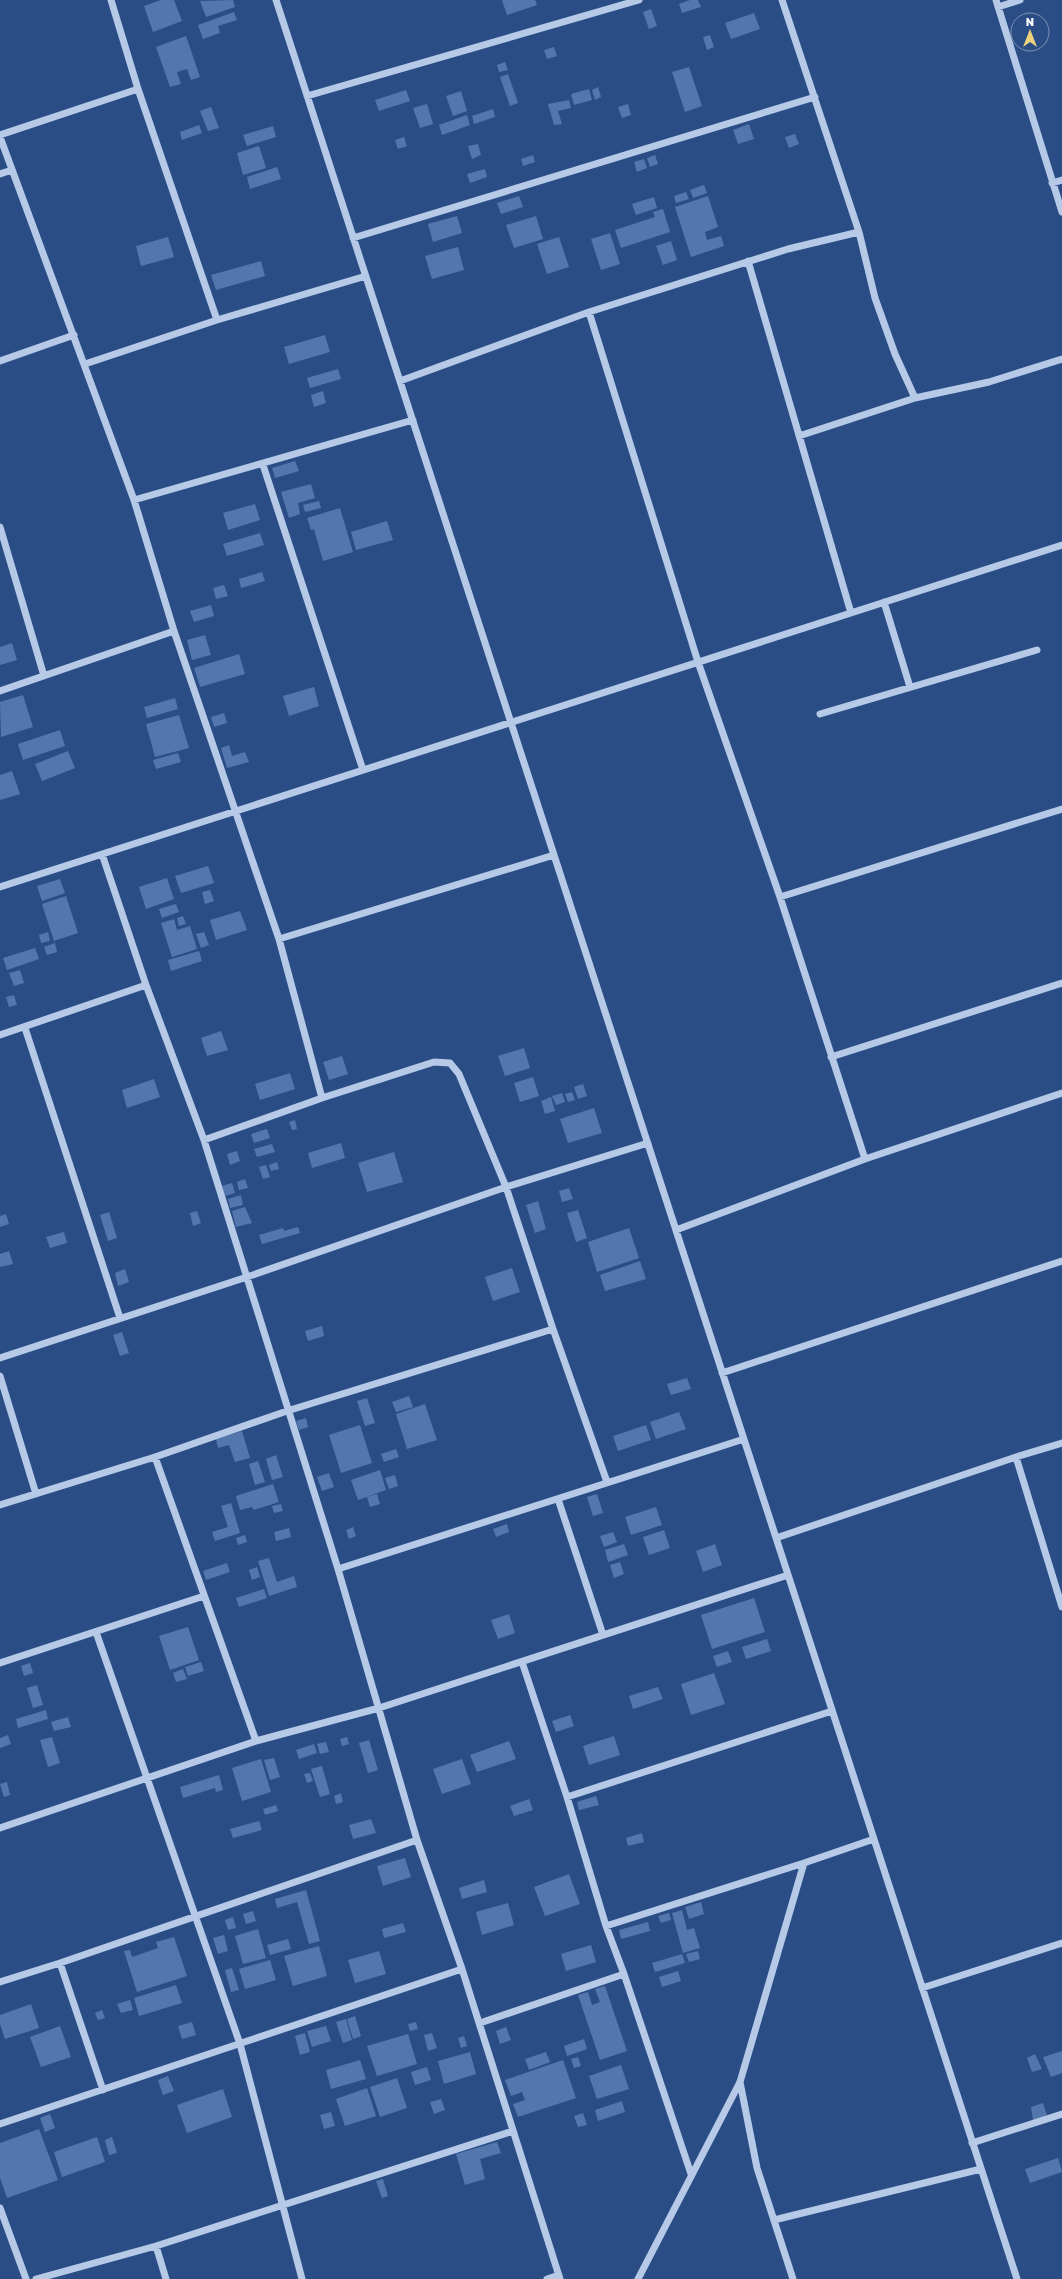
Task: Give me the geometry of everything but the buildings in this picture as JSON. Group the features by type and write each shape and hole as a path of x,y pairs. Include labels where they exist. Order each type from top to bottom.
{"street":[{"path":"111,0 138,89 217,320"},
{"path":"276,0 1017,2279"},
{"path":"308,96 639,0"},
{"path":"782,0 859,232 875,298 895,354 915,398"},
{"path":"1020,0 997,4 1062,212"},
{"path":"138,89 0,136 134,500 174,631 279,938 322,1098"},
{"path":"353,238 815,97"},
{"path":"0,174 12,170"},
{"path":"1052,183 1062,180"},
{"path":"400,381 589,312 748,261 833,237 859,232"},
{"path":"748,261 851,613"},
{"path":"85,364 217,320 366,276"},
{"path":"589,312 698,662 780,897 865,1159"},
{"path":"0,361 74,336"},
{"path":"800,436 915,398 989,382 1062,359"},
{"path":"134,500 412,420"},
{"path":"263,464 363,770"},
{"path":"0,527 44,676"},
{"path":"0,887 1062,545"},
{"path":"884,602 910,687"},
{"path":"0,691 174,631"},
{"path":"820,714 1037,650"},
{"path":"780,897 1062,809"},
{"path":"102,854 146,986 204,1140 287,1411 338,1569 417,1840 480,2023 559,2277 547,2279"},
{"path":"279,938 554,856"},
{"path":"831,1057 1062,983"},
{"path":"0,1035 25,1028 146,986"},
{"path":"25,1028 120,1318"},
{"path":"204,1140 322,1098 434,1062 450,1063 459,1074 506,1187 553,1328 607,1482"},
{"path":"676,1230 865,1159 1062,1093"},
{"path":"0,1358 247,1277 506,1187 648,1143"},
{"path":"722,1373 1062,1261"},
{"path":"0,1505 155,1457 287,1411 553,1328"},
{"path":"0,1376 36,1494"},
{"path":"338,1569 744,1439"},
{"path":"776,1538 1016,1457 1062,1443"},
{"path":"155,1457 256,1741"},
{"path":"1016,1457 1062,1607"},
{"path":"558,1499 603,1635"},
{"path":"0,1828 256,1741 379,1708 788,1575"},
{"path":"0,1663 204,1596"},
{"path":"96,1632 148,1778 194,1917 240,2044 281,2205 302,2279"},
{"path":"522,1662 567,1797 606,1926 624,1974 691,2174"},
{"path":"567,1797 832,1711"},
{"path":"606,1926 804,1863 874,1839"},
{"path":"0,1982 60,1963 417,1840"},
{"path":"638,2279 691,2174 740,2082 804,1863"},
{"path":"922,1988 1062,1943"},
{"path":"60,1963 103,2090"},
{"path":"0,2124 462,1970"},
{"path":"480,2023 624,1974"},
{"path":"740,2082 757,2168 793,2279"},
{"path":"972,2143 1062,2114"},
{"path":"36,2279 156,2246 513,2131"},
{"path":"774,2220 981,2169"},
{"path":"0,2208 26,2279"},
{"path":"156,2246 166,2279"}]}
